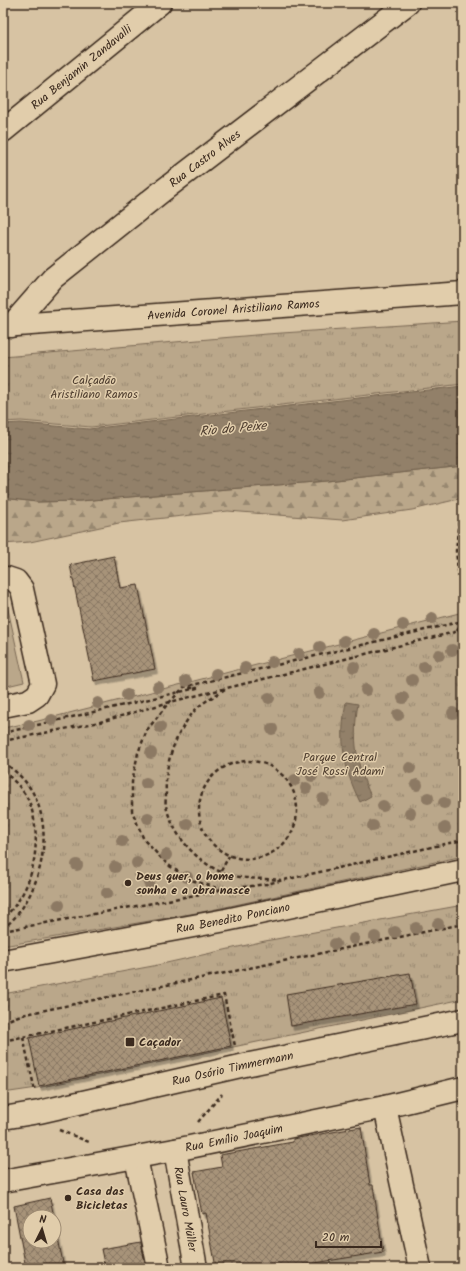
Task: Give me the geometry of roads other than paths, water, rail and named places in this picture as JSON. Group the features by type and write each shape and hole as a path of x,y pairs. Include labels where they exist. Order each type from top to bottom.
{"street":[{"name":"Rua Benjamin Zandavalli","path":"3,131 160,3"},
{"name":"Rua Castro Alves","path":"7,326 54,278 167,187 408,3"},
{"name":"Avenida Coronel Aristiliano Ramos","path":"7,326 463,292"},
{"path":"3,706 28,701 37,695 43,684 22,589 10,580"},
{"name":"Rua Benedito Ponciano","path":"3,961 226,920 463,870"},
{"name":"Rua Osório Timmermann","path":"3,1118 39,1112 240,1057 463,1020"},
{"name":"Rua Emílio Joaquim","path":"3,1181 136,1158 384,1107 463,1088"},
{"path":"384,1107 420,1268"},
{"name":"Rua Lauro Müller","path":"175,1150 196,1268"},
{"path":"136,1158 159,1268"}],"water":[{"name":"Rio do Peixe","path":"463,386 463,466 327,481 80,501 37,502 3,498 3,424 21,423 89,429"},
{"path":"346,702 358,704 355,729 357,752 362,773 371,796 360,802 354,790 344,754 343,729"}],"place":[{"name":"Deus quer, o home sonha e a obra nasce","path":"128,883"},
{"name":"Caçador","path":"130,1042"},
{"name":"Casa das Bicicletas","path":"68,1198"}],"park label":[{"name":"Calçadão Aristiliano Ramos","path":"94,387"},
{"name":"Parque Central José Rossi Adami","path":"340,764"}]}
